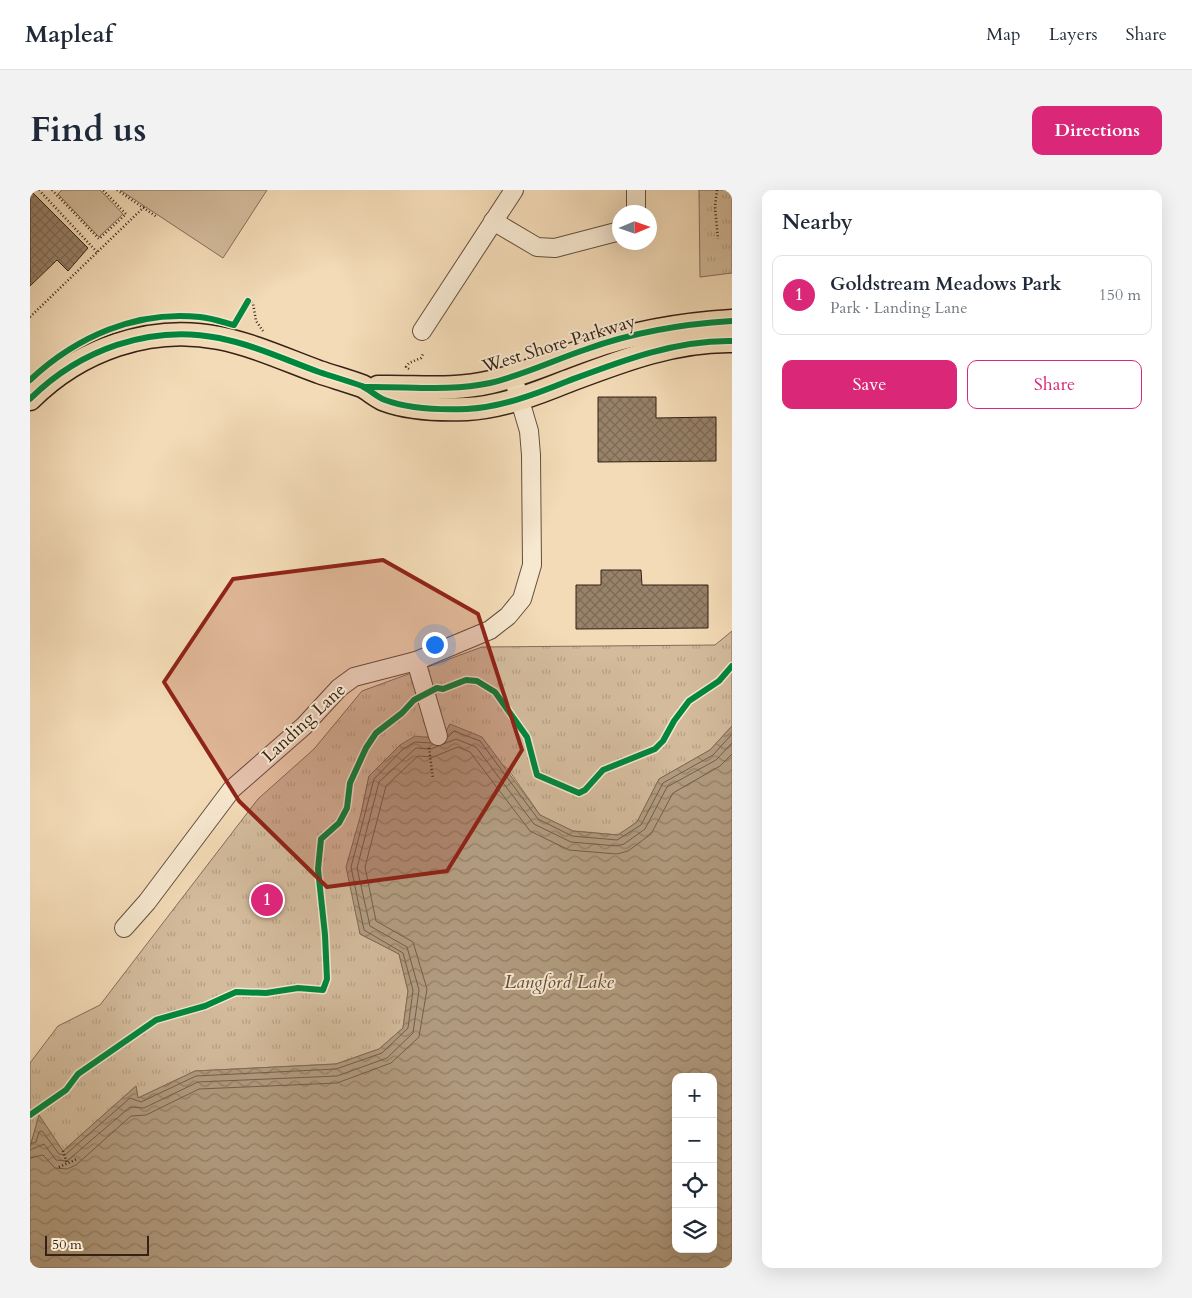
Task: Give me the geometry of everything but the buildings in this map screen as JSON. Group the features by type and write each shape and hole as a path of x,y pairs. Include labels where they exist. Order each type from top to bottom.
{"main road":[{"name":"West Shore Parkway","path":"364,387 460,388 514,376 587,348 651,331 690,324 732,321"},
{"name":"West Shore Parkway","path":"30,399 52,379 95,352 118,343 148,337 173,335 217,338 240,343 364,387 384,400 447,409 477,408 520,398 629,358 677,346 732,341"}],"street":[{"path":"422,331 514,190"},
{"path":"636,190 636,205"},
{"path":"493,221 537,247 555,248 612,233"},
{"name":"Landing Lane","path":"124,928 147,902 232,789 304,726 339,688 354,677 416,661 490,630 508,616 522,599 532,565 531,456 529,431 514,376"},
{"path":"416,661 433,741"}],"path":[{"path":"39,190 97,252"},
{"path":"52,190 99,239 126,214 103,190"},
{"path":"117,190 157,217"},
{"path":"717,190 715,207 718,239"},
{"path":"30,317 144,207"},
{"path":"244,309 248,301 253,303 256,322 266,332"},
{"path":"433,741 433,779"},
{"path":"63,1151 67,1163"},
{"path":"59,1167 77,1159"}],"highlighted area":[{"path":"383,560 478,614 522,750 447,871 327,887 239,801 164,682 233,579"}],"green space":[{"path":"62,190 100,190 123,214 99,237 58,194"},
{"path":"120,190 267,190 223,258"},
{"path":"699,190 732,190 732,273 700,277"},
{"path":"732,631 732,726 710,750 659,779 637,822 618,835 573,831 540,815 508,769 450,724 445,733 428,738 369,776 361,814 360,934 399,954 408,991 403,1028 379,1049 336,1064 195,1071 138,1098 136,1086 63,1151 39,1116 30,1147 30,1063 58,1026 100,1005 258,799 314,749 362,691 482,647 715,645"}],"water":[{"name":"Langford Lake","path":"450,724 482,737 540,815 573,831 618,835 637,822 659,779 710,750 732,726 732,1268 30,1268 30,1147 39,1115 63,1151 136,1086 138,1098 195,1071 336,1064 379,1049 403,1028 408,991 399,954 360,934 346,867 361,814 369,776 400,745 415,736 430,737 445,733"}],"cycle path":[{"path":"30,380 67,351 87,339 108,330 153,318 176,316 217,320 234,325 248,301"},
{"path":"364,387 443,388 474,386 515,376 575,353 640,333 695,324 732,321"},
{"path":"30,399 49,382 93,354 142,338 167,335 193,335 232,341 362,386 382,399 394,403 415,407 447,409 480,408 506,403 648,353 690,344 732,341"},
{"path":"30,1115 66,1090 78,1074 156,1020 205,1006 236,992 266,993 298,988 323,990 327,979 325,935 318,869 321,839 339,823 347,808 350,783 366,748 376,733 402,713 414,700 437,688 443,689 466,680 477,681 495,692 527,737 537,775 579,793 585,790 603,770 655,749 663,741 674,721 689,701 719,681 732,666"}],"place":[{"name":"Goldstream Meadows Park","path":"267,900"}]}
